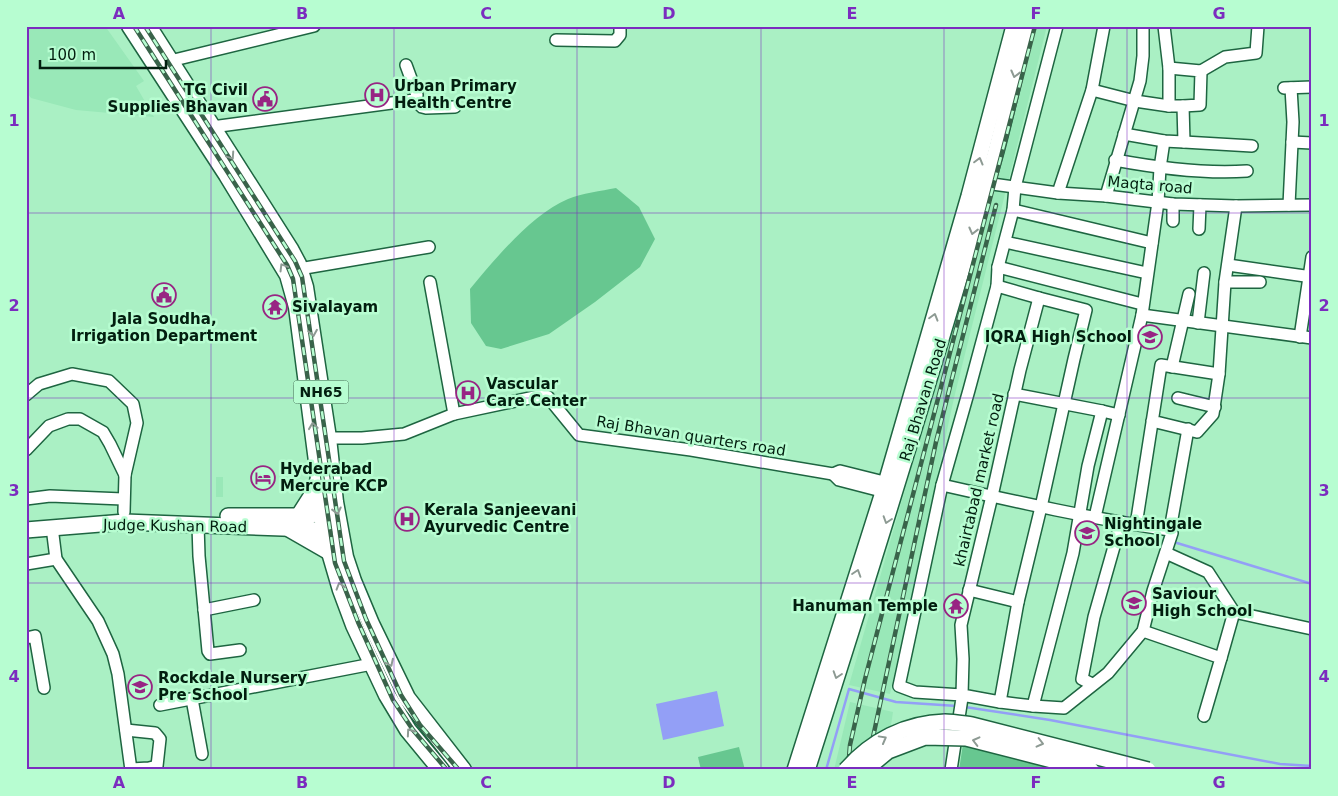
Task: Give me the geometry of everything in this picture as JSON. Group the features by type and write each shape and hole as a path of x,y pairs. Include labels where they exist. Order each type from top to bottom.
{"highway":[{"name":"NH65","path":"130,26 266,225 290,249 299,269 308,307 328,438 334,502 345,557 371,624 407,698 463,770"},
{"name":"NH65","path":"148,26 212,127 266,225 288,275 297,307 319,478 309,522 330,552 341,590 386,695 408,730 441,770"},
{"path":"319,478 313,494 309,522 330,552"},
{"path":"386,695 400,683"}],"main road":[{"name":"Raj Bhavan Road","path":"807,770 890,489 1014,26"},
{"name":"Raj Bhavan Road","path":"795,770 890,489 970,243 996,151 1027,26"},
{"name":"Judge Kushan Road","path":"26,522 123,506 233,517 309,522"},
{"name":"Judge Kushan Road","path":"26,530 125,522 198,525 309,522"},
{"path":"846,770 857,757 877,742 897,732 921,725 946,722 972,725 1148,770"},
{"path":"864,770 888,751 926,737 966,738 1091,770"}],"street":[{"path":"170,61 314,26"},
{"path":"556,40 615,41 620,36 620,26"},
{"path":"1057,26 1015,188 1013,210 998,267 997,286 942,484 899,686 915,692 1064,708 1108,673 1143,631 1153,591 1172,533 1170,530 1188,430"},
{"path":"1058,193 1092,90 1104,26"},
{"path":"1106,196 1115,160 1140,81 1143,56 1143,26"},
{"path":"1164,26 1169,68 1169,106"},
{"path":"1169,68 1201,71 1225,57 1256,53 1258,26"},
{"path":"406,65 418,95 415,100"},
{"path":"1092,90 1135,101 1169,106 1200,105 1201,71"},
{"path":"1289,205 1292,142 1288,88 1312,87"},
{"path":"212,127 415,100"},
{"path":"415,100 422,107 426,108 455,107"},
{"path":"1183,106 1184,142"},
{"path":"1124,134 1164,142 1252,146"},
{"path":"1095,517 1142,309 1158,202 1164,142"},
{"path":"1292,142 1312,143"},
{"path":"1115,160 1160,168 1230,172 1247,171"},
{"name":"Maqta road","path":"986,183 1058,193 1106,196 1173,204 1236,206 1312,205"},
{"path":"1173,204 1173,220"},
{"path":"1199,229 1200,205"},
{"path":"1152,421 1197,432 1214,414 1219,374 1225,282 1236,206"},
{"path":"1013,210 1152,243"},
{"path":"1005,242 1147,273"},
{"path":"299,269 430,247"},
{"path":"998,267 1183,320 1306,338 1312,257"},
{"path":"1228,266 1310,277"},
{"path":"1198,323 1204,273"},
{"path":"430,282 454,414"},
{"path":"1225,282 1260,282"},
{"path":"997,286 1086,310 1018,602 1000,702"},
{"path":"1172,367 1189,294"},
{"name":"khairtabad market road","path":"951,770 962,697 964,659 961,625 1014,394 1039,298"},
{"path":"1136,525 1161,365 1219,374"},
{"path":"26,395 39,384 72,374 109,381 132,404 137,423 126,475 123,506 50,496 26,499"},
{"path":"1014,394 1119,415"},
{"name":"Raj Bhavan quarters road","path":"328,438 362,438 404,434 454,414 544,395 548,397 580,434 691,450 832,474 839,480 890,489"},
{"path":"1178,398 1215,407"},
{"path":"1033,706 1073,553 1088,466 1102,412"},
{"path":"26,450 49,426 68,420 80,419 103,432 126,475"},
{"path":"942,484 1041,507 1170,530"},
{"path":"1092,684 1082,679 1094,617 1121,522"},
{"path":"198,525 208,651 210,654 240,650"},
{"path":"52,527 56,559 98,622 113,654 118,674 131,769 157,766 160,740 156,733 126,730"},
{"path":"1166,553 1208,572 1234,612 1312,630"},
{"path":"26,564 56,559"},
{"path":"969,590 1018,602"},
{"path":"204,610 254,600"},
{"path":"1204,716 1234,612"},
{"path":"1143,631 1220,658"},
{"path":"26,638 35,636 44,688"},
{"path":"160,705 372,664"},
{"path":"192,699 202,754"}],"shaded area":[{"path":"26,26 105,26 144,81 136,86 154,117 76,110 31,98 26,91"},
{"path":"1033,26 1047,26 954,398 890,694 849,685 994,180"},
{"path":"616,188 639,207 655,239 640,267 595,302 549,334 501,349 486,346 471,323 470,289 514,239 554,206 573,197"},
{"path":"216,477 223,477 223,497 216,497"},
{"path":"850,702 893,712 884,770 834,770"},
{"path":"963,744 1073,770 959,770"},
{"path":"739,747 745,770 701,770 698,757"}],"water":[{"path":"717,691 724,726 663,740 656,704"}],"waterway":[{"path":"1177,543 1312,584"},
{"path":"826,770 849,689 896,702 957,706"},
{"path":"965,707 1050,720 1280,764 1312,766"}],"railway":[{"path":"134,26 287,265 293,279 335,563 358,622 393,700 413,730 447,770"},
{"path":"145,26 295,261 302,277 344,561 366,619 401,695 420,725 459,770"},
{"path":"848,770 850,745 865,679 1035,26"},
{"path":"866,770 936,442 996,205"}],"place":[{"name":"Urban Primary Health Centre","path":"377,95"},
{"name":"TG Civil Supplies Bhavan","path":"265,99"},
{"name":"Jala Soudha, Irrigation Department","path":"164,295"},
{"name":"Sivalayam","path":"275,307"},
{"name":"IQRA High School","path":"1150,337"},
{"name":"Vascular Care Center","path":"468,393"},
{"name":"Hyderabad Mercure KCP","path":"263,478"},
{"name":"Kerala Sanjeevani Ayurvedic Centre","path":"407,519"},
{"name":"Nightingale School","path":"1087,533"},
{"name":"Saviour High School","path":"1134,603"},
{"name":"Hanuman Temple","path":"956,606"},
{"name":"Rockdale Nursery Pre School","path":"140,687"}]}
